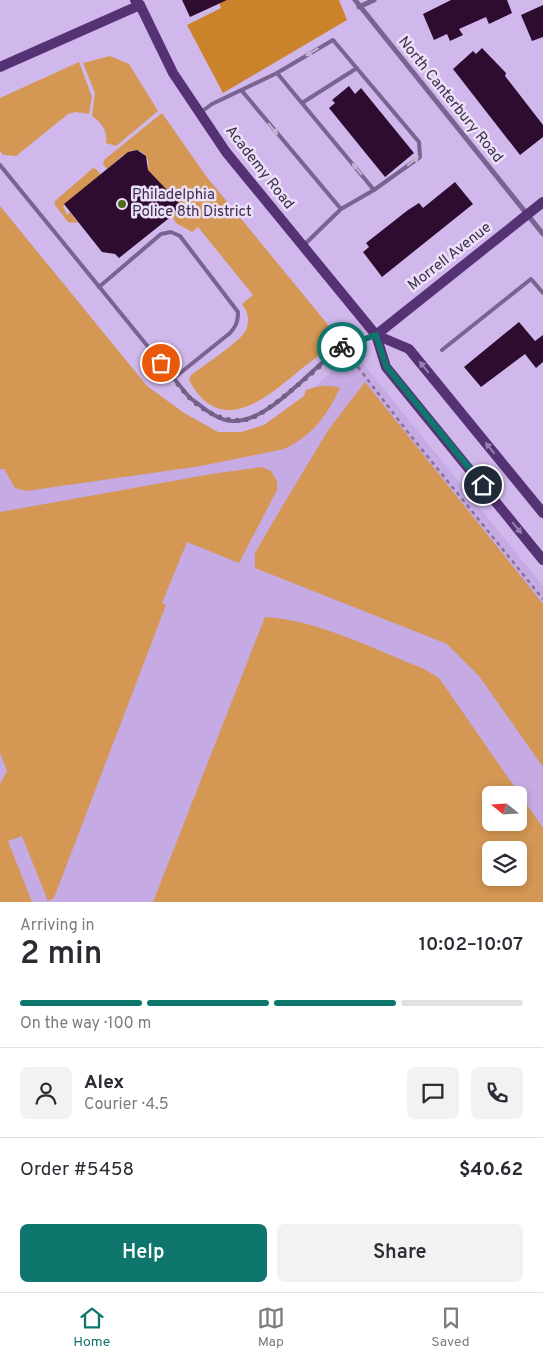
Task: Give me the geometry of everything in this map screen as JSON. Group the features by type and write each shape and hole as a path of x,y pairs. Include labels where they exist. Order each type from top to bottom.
{"main road":[{"path":"0,67 138,2"},
{"name":"Academy Road","path":"138,2 173,73 199,114 250,183 376,335 386,366 543,560"},
{"name":"Morrell Avenue","path":"376,335 543,202"},
{"name":"Academy Road","path":"376,335 409,349 543,513"}],"street":[{"name":"North Canterbury Road","path":"355,0 543,234"},
{"path":"359,7 374,0"}],"lane":[{"path":"199,114 212,104 277,73 333,40 419,142 420,157 374,190 341,209 303,246"},
{"path":"302,103 357,68"},
{"path":"277,73 374,190"},
{"path":"242,91 341,209"},
{"path":"0,165 189,397 211,413 232,421 251,418 272,405 343,346 376,335"},
{"path":"99,286 161,234 171,232 180,236 238,312 238,319 237,326 230,333 174,378"},
{"path":"442,350 531,279 543,293"}],"path":[{"path":"343,346 407,431 543,599"}],"shaded area":[{"path":"218,0 339,0 347,20 223,93 187,25 221,8"},
{"path":"110,56 129,64 158,111 116,146 106,143 104,128 92,116 95,93 83,63"},
{"path":"79,62 92,97 89,114 76,112 68,114 16,156 3,155 0,151 0,98"},
{"path":"162,113 206,176 338,337 325,351 273,392 244,408 229,410 215,407 202,398 189,380 191,375 230,347 243,335 248,319 242,304 253,295 198,227 192,232 176,223 172,216 182,207 148,170 147,158 144,154 135,150 125,154 107,169 103,164 104,160"},
{"path":"93,168 101,175 63,206 67,215 70,212 78,223 68,222 55,205 55,201"},
{"path":"0,206 147,386 184,413 218,432 241,432 264,425 304,396 354,352 543,586 543,902 0,902"},
{"path":"0,206 147,386 184,413 218,432 241,432 264,425 304,396 306,390 323,386 340,388 324,416 303,438 284,449 201,466 26,491 15,488 4,469 0,469"},
{"path":"365,382 543,604 543,767 479,676 447,644 255,568 255,553 283,505 329,429"},
{"path":"262,467 271,471 277,481 277,490 239,563 187,542 162,603 166,605 54,898 48,901 22,836 8,841 32,902 0,902 0,784 7,771 0,753 0,512 212,474"},
{"path":"265,617 304,623 324,629 424,669 439,678 514,786 482,786 482,831 528,831 528,806 543,828 543,902 153,902"}],"building":[{"path":"182,0 227,0 190,17"},
{"path":"451,0 507,0 512,13 489,24 486,17 459,29 463,35 450,41 447,34 434,40 423,14"},
{"path":"543,5 543,37 532,41 521,15"},
{"path":"482,48 506,73 505,76 543,125 543,137 520,155 453,69 473,51 476,54"},
{"path":"349,86 355,94 361,88 414,153 385,177 329,108 335,103 332,100"},
{"name":"Philadelphia Police 8th District","path":"137,150 146,156 148,170 183,207 119,258 115,254 102,252 64,204 128,152"},
{"path":"455,182 473,204 382,277 363,252 369,247 366,243 408,210 419,203 423,208"},
{"path":"519,322 535,341 543,335 543,362 536,368 525,354 481,387 464,367"}],"way so far":[{"path":"161,363 189,397 211,413 232,421 251,418 272,405 342,347"}],"place":[{"name":"Philadelphia Police 8th District","path":"122,204"}],"route":[{"path":"342,347 376,335 386,366 483,485"}]}
